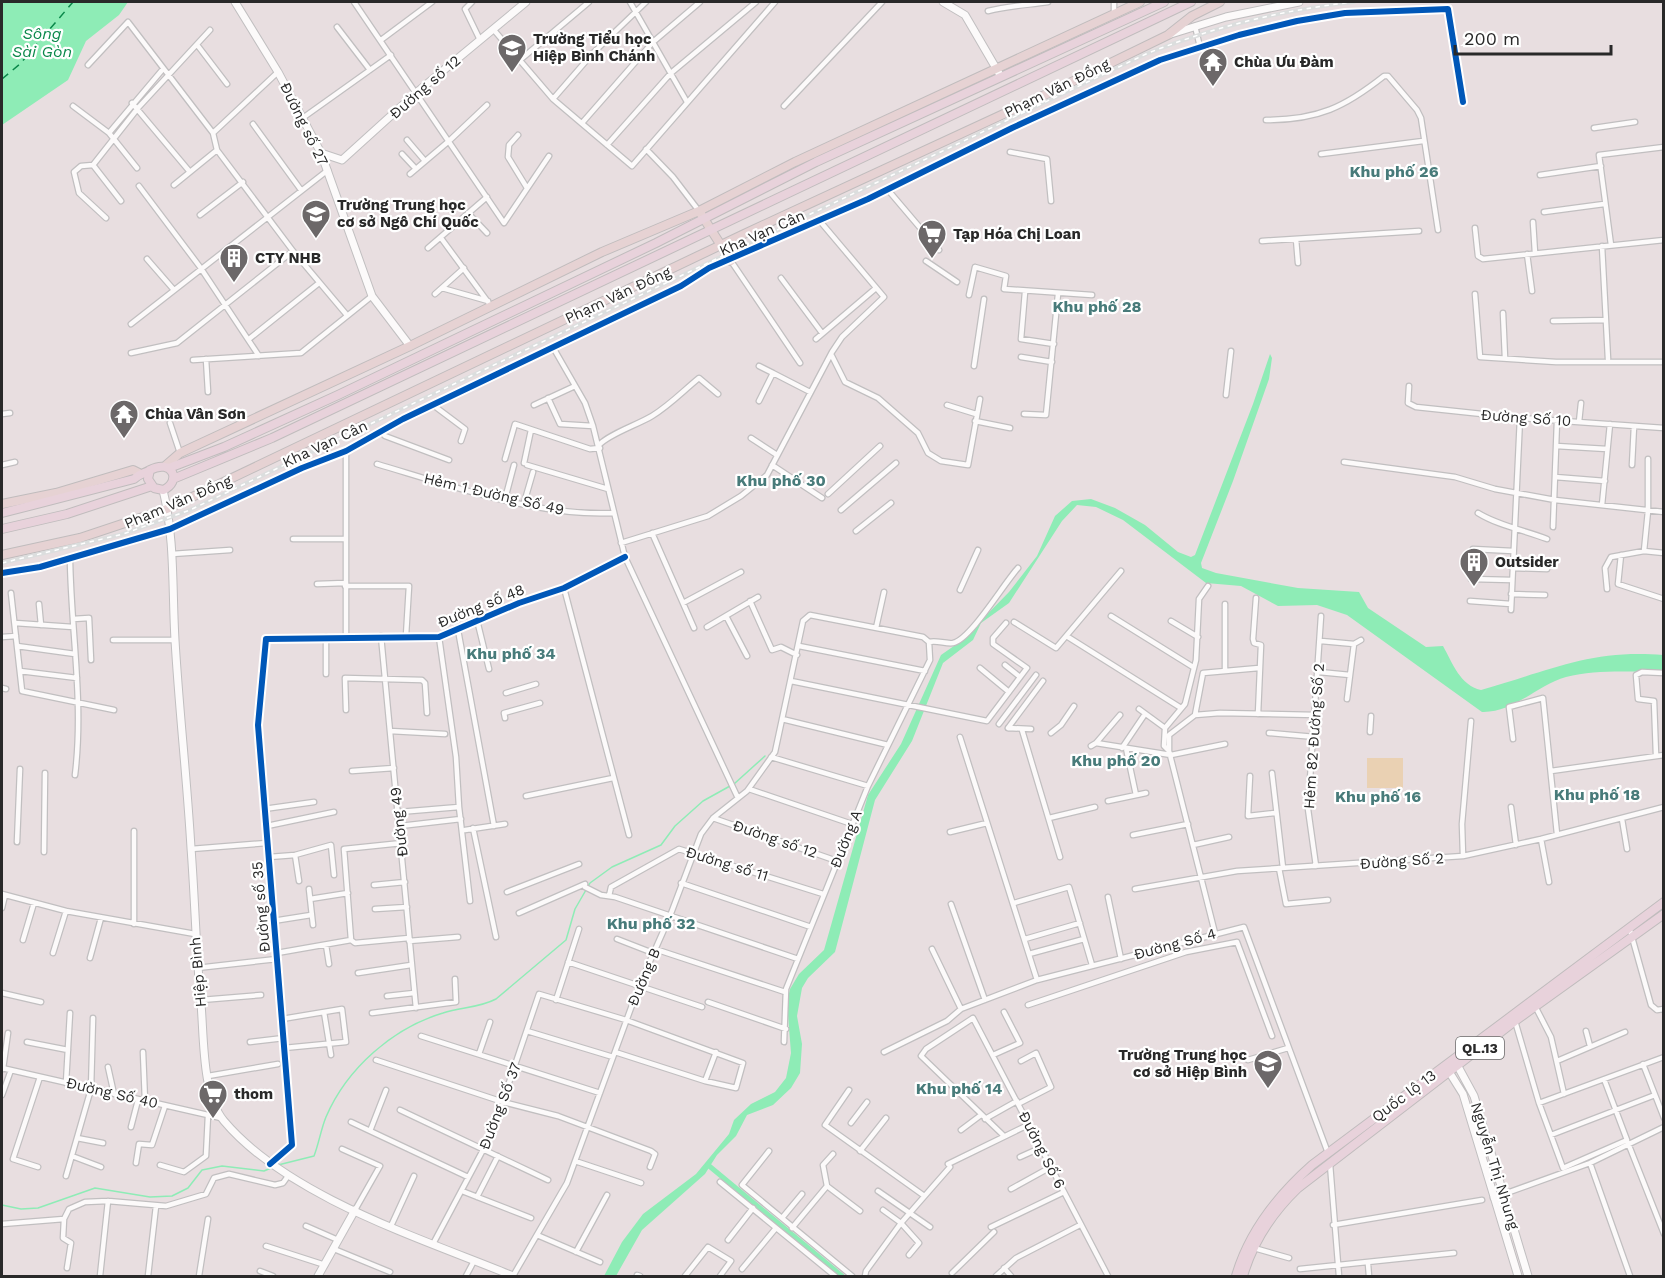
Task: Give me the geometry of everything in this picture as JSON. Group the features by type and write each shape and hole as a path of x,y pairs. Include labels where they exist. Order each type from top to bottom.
{"highway":[{"name":"Phạm Văn Đồng","path":"167,467 224,447 338,394 998,71 1164,2"},
{"name":"Phạm Văn Đồng","path":"173,479 272,438 1190,2"},
{"path":"2,513 134,479 139,473 157,465 167,467 173,479 169,487 163,490 152,486 148,479 150,470"},
{"name":"Phạm Văn Đồng","path":"2,529 68,514 152,486"},
{"name":"Quốc lộ 13","path":"1456,1062 1632,934 1664,902"},
{"name":"Quốc lộ 13","path":"1236,1276 1247,1245 1272,1204 1295,1179 1329,1157 1632,934 1664,914"},
{"name":"Quốc lộ 13","path":"1244,1276 1254,1248 1270,1220 1288,1197 1329,1157"}],"main road":[{"name":"Phạm Văn Đồng","path":"998,71 1114,12 1140,2"},
{"name":"Phạm Văn Đồng","path":"2,555 80,538 167,509 721,245 1049,93 1168,35 1192,16 1220,2"},
{"name":"Phạm Văn Đồng","path":"167,467 180,453 410,346 489,304 602,252 701,215"},
{"path":"701,215 731,261"},
{"path":"2,504 56,493 133,470 139,473"}],"street":[{"name":"Đường số 27","path":"235,2 304,117 321,153 372,296 410,346"},
{"path":"354,2 504,223 549,156"},
{"path":"381,40 432,2"},
{"path":"472,2 465,9 480,40"},
{"name":"Đường số 12","path":"321,153 342,160 416,93 526,2"},
{"path":"520,60 589,2"},
{"path":"630,2 687,102"},
{"path":"554,99 645,2"},
{"path":"582,123 653,42 700,2"},
{"path":"607,145 671,73 756,2"},
{"path":"762,2 767,8"},
{"path":"493,29 554,99 632,166 767,8 775,2"},
{"path":"784,106 882,2"},
{"path":"943,2 965,15 998,71"},
{"path":"988,11 1023,2 1028,5 1048,2"},
{"path":"1114,2 1114,12"},
{"path":"1190,2 1200,47"},
{"path":"1168,35 1258,9 1299,2"},
{"name":"Kha Vạn Cân","path":"2,573 40,567 170,529 302,468 346,451 380,431 555,349 681,286 709,268 731,261 888,190 1097,88 1160,60 1200,47 1291,22 1336,15 1396,9 1448,9 1463,102"},
{"path":"88,64 128,22 213,133 217,150 293,251 346,314"},
{"path":"337,27 370,70"},
{"path":"106,218 79,194 74,172 81,166 93,165 138,108 198,46 210,30"},
{"path":"198,46 227,84"},
{"path":"304,117 391,55"},
{"path":"109,133 163,69"},
{"path":"213,133 278,72"},
{"path":"1266,120 1328,112 1357,98 1386,75 1417,110 1423,126 1423,141 1438,230"},
{"path":"132,103 190,172"},
{"path":"410,174 487,105"},
{"path":"73,106 109,133 137,168"},
{"path":"1594,128 1635,122"},
{"path":"253,124 301,190"},
{"path":"518,135 509,145 508,157 527,188"},
{"path":"407,141 425,161"},
{"path":"1321,154 1423,141"},
{"path":"1611,245 1599,154 1664,147"},
{"path":"646,149 673,177 701,215"},
{"path":"174,185 217,150"},
{"path":"1010,152 1047,159 1050,201"},
{"path":"402,154 416,169"},
{"path":"93,165 121,201"},
{"path":"1540,175 1600,166"},
{"path":"131,324 200,267 327,170"},
{"path":"200,215 243,182"},
{"path":"139,186 200,267 259,356"},
{"path":"888,190 939,250"},
{"path":"428,248 487,197"},
{"path":"1544,212 1604,204"},
{"path":"468,213 487,233"},
{"path":"621,543 708,516 767,475 815,381 842,337 884,297 819,220"},
{"path":"1533,222 1535,253"},
{"path":"1475,228 1480,258 1664,240"},
{"path":"1262,241 1419,231"},
{"path":"441,238 489,304"},
{"path":"1296,238 1298,263"},
{"path":"1602,246 1608,359"},
{"path":"131,353 177,342 293,251"},
{"path":"1527,254 1532,291"},
{"path":"147,259 174,290"},
{"path":"731,261 800,363"},
{"path":"926,261 957,282"},
{"path":"435,294 464,268"},
{"path":"969,295 974,268 1005,276 1004,289 1092,295"},
{"path":"781,278 822,333"},
{"path":"249,339 319,283"},
{"path":"442,288 489,304"},
{"path":"816,339 876,288"},
{"path":"1025,292 1021,339 1054,344"},
{"path":"1024,414 1046,416 1058,294"},
{"path":"1475,294 1478,356 1556,362 1664,362"},
{"path":"194,360 301,353 346,314 372,296"},
{"path":"974,366 984,299"},
{"path":"1503,313 1505,358"},
{"path":"1553,321 1606,320"},
{"path":"555,349 593,426 625,557 737,796"},
{"path":"1226,395 1231,351"},
{"path":"1021,357 1052,362"},
{"path":"829,358 845,382 878,398 918,433 928,453 941,461 968,465 980,399"},
{"path":"206,359 208,392"},
{"path":"759,366 810,392"},
{"path":"759,401 773,373"},
{"path":"505,459 513,425 590,449 599,447 668,405 699,378 718,394"},
{"path":"534,405 575,386"},
{"name":"Đường Số 10","path":"1409,386 1408,403 1411,406 1520,418 1664,428"},
{"path":"548,398 560,424 593,426"},
{"path":"1579,422 1581,403"},
{"path":"433,405 465,429 461,441"},
{"path":"947,405 976,414"},
{"path":"2,414 10,413"},
{"path":"1511,610 1513,526 1520,418"},
{"path":"1553,527 1557,420"},
{"path":"975,421 1010,428"},
{"path":"170,423 180,453"},
{"path":"1602,505 1610,424"},
{"path":"1632,465 1634,426"},
{"path":"531,430 525,464 608,489"},
{"path":"380,431 449,460"},
{"path":"751,438 777,455"},
{"path":"828,494 880,446"},
{"path":"1556,446 1607,449"},
{"path":"346,451 346,636"},
{"path":"1644,551 1648,511 1648,459"},
{"path":"2,465 15,462"},
{"path":"1344,462 1455,477 1555,500 1664,512"},
{"path":"841,510 896,463"},
{"name":"Hẻm 1 Đường Số 49","path":"377,464 447,485 554,511 613,513"},
{"path":"506,499 514,465"},
{"path":"772,465 822,498"},
{"path":"524,503 533,472"},
{"path":"1555,477 1605,481"},
{"name":"Hiệp Bình","path":"163,490 172,554 175,640 200,1000 208,1076 222,1119 272,1165 287,1175 355,1210 513,1276"},
{"path":"856,531 891,503"},
{"path":"1478,513 1494,523 1513,526 1547,539"},
{"path":"652,533 694,628"},
{"path":"293,539 345,539"},
{"path":"1473,549 1513,551"},
{"path":"172,554 230,550"},
{"path":"960,590 978,550"},
{"path":"1607,589 1607,563 1611,557 1644,551 1664,553"},
{"path":"1622,555 1618,584 1664,599"},
{"name":"Đường số 48","path":"266,639 346,636 439,637 477,620 564,588 625,557"},
{"path":"70,559 79,739 75,774"},
{"path":"884,592 876,628 923,637 929,642 953,643 962,638 990,608 1001,588 1018,568"},
{"path":"1512,568 1547,569"},
{"path":"1014,622 1056,648 1068,637 1121,571"},
{"path":"683,603 741,572"},
{"path":"1472,579 1512,580"},
{"path":"317,584 409,586 406,636"},
{"path":"1170,753 1164,746 1165,728 1185,704 1198,637 1199,598 1208,586"},
{"path":"564,588 629,835"},
{"path":"11,593 22,691 114,710"},
{"path":"1511,594 1545,595"},
{"path":"707,627 758,597"},
{"path":"1256,598 1253,639 1261,645 1258,714"},
{"path":"750,601 772,650 781,647 797,655"},
{"path":"1470,601 1511,604"},
{"path":"39,604 41,625"},
{"path":"1225,604 1227,643 1225,671"},
{"name":"Đường B","path":"513,1276 567,1184 626,1020 670,916 692,853 713,818 737,796 749,789 771,758 791,681 803,621 810,615 876,628"},
{"path":"726,616 747,656"},
{"path":"1111,616 1193,667"},
{"name":"Hẻm 82 Đường Số 2","path":"1316,866 1308,809 1315,737 1321,616"},
{"path":"73,618 89,618 91,660"},
{"path":"477,620 489,669"},
{"path":"1171,621 1198,637"},
{"path":"15,623 73,627"},
{"path":"791,681 987,721 1027,667 993,644 993,638 1006,623"},
{"path":"458,630 494,826"},
{"path":"2,637 16,636"},
{"name":"Đường 49","path":"381,636 416,1008"},
{"path":"326,637 326,674"},
{"path":"439,637 456,757 456,782 470,901"},
{"path":"1068,637 1181,708"},
{"name":"Đường số 35","path":"266,639 258,714 292,1144 272,1165"},
{"path":"113,640 175,640"},
{"path":"1347,699 1354,644 1361,640"},
{"name":"Hẻm 82 Đường Số 2","path":"1320,641 1354,644"},
{"name":"Đường A","path":"784,1042 786,992 798,958 868,786 930,660 929,642"},
{"path":"799,645 925,671"},
{"path":"17,646 75,654"},
{"path":"1005,665 1020,677"},
{"path":"980,668 1009,692"},
{"path":"1195,715 1203,673 1259,668"},
{"path":"20,671 77,678"},
{"path":"1318,672 1350,675"},
{"path":"1656,755 1654,701 1637,698 1636,675 1641,672 1664,672"},
{"path":"999,724 1036,675"},
{"path":"346,710 345,678 424,681 428,713"},
{"path":"1031,729 1008,728 1043,681"},
{"path":"506,693 536,684"},
{"path":"1513,739 1509,707 1543,698 1557,834"},
{"path":"505,718 504,712 540,703"},
{"path":"1051,733 1061,726 1074,706"},
{"path":"1138,709 1165,728"},
{"path":"1136,795 1124,748 1145,714"},
{"path":"1120,715 1094,744 1170,753 1225,744"},
{"path":"1215,933 1170,753 1169,735 1195,715 1316,715"},
{"path":"1370,732 1371,716"},
{"path":"782,719 888,744"},
{"path":"1463,856 1462,824 1471,721"},
{"path":"1022,730 1060,857"},
{"path":"390,731 445,734"},
{"path":"1269,734 1315,737"},
{"path":"960,737 1037,980"},
{"path":"1551,771 1664,754"},
{"path":"771,758 868,786"},
{"path":"352,771 394,768"},
{"path":"17,842 21,769"},
{"path":"44,852 45,772"},
{"path":"1272,773 1286,904 1328,900"},
{"path":"1250,776 1248,816 1275,813"},
{"path":"526,796 613,778"},
{"path":"749,789 852,824"},
{"path":"1108,801 1146,793"},
{"path":"264,809 314,802"},
{"path":"399,812 459,807"},
{"path":"1049,818 1095,807"},
{"path":"1511,807 1516,845"},
{"name":"Đường Số 2","path":"1135,889 1236,871 1463,856 1541,840 1664,807"},
{"path":"267,826 334,812"},
{"name":"Đường số 12","path":"713,818 837,861"},
{"path":"400,826 461,819"},
{"path":"1622,819 1627,849"},
{"path":"950,832 987,823"},
{"path":"465,830 505,824"},
{"path":"1133,835 1188,824"},
{"path":"473,828 496,937"},
{"path":"134,831 134,924"},
{"path":"1193,845 1229,837"},
{"path":"1541,840 1549,882"},
{"path":"191,849 267,843"},
{"path":"351,940 345,848 402,843"},
{"path":"269,857 295,855 330,845 334,875"},
{"name":"Đường số 11","path":"609,896 611,887 672,851 680,849 823,894"},
{"path":"295,855 299,881"},
{"path":"507,892 579,864"},
{"path":"374,885 405,882"},
{"path":"681,883 811,927"},
{"path":"519,913 585,885 601,895 798,958"},
{"path":"1014,903 1069,887 1092,965"},
{"path":"309,889 313,925"},
{"path":"310,899 348,893"},
{"path":"2,908 3,894 66,911 195,934"},
{"path":"1108,897 1121,959"},
{"path":"23,940 34,903"},
{"path":"951,904 985,1000"},
{"path":"375,909 407,907"},
{"path":"53,953 66,911"},
{"path":"273,921 311,915"},
{"path":"90,958 101,918"},
{"path":"1025,939 1080,923"},
{"name":"Đường Số 4","path":"884,1052 947,1021 961,1009 1037,980 1244,927 1329,1157 1338,1276"},
{"path":"527,1032 705,1082 736,1088 743,1064 626,1020 556,1000 579,929"},
{"path":"1632,934 1651,1005 1657,1010 1664,1009"},
{"path":"197,968 277,956 351,940 355,943 458,937"},
{"path":"617,939 786,992"},
{"path":"1029,954 1084,939"},
{"path":"1028,1005 1186,952 1237,942 1272,1036"},
{"path":"326,945 329,964"},
{"path":"932,949 961,1009"},
{"path":"568,962 702,1007"},
{"path":"358,973 411,965"},
{"path":"1252,978 1262,976"},
{"path":"372,1013 456,1002 455,979"},
{"path":"2,993 41,1002"},
{"path":"387,996 414,993"},
{"path":"200,1000 261,994"},
{"name":"Đường Số 37","path":"433,1244 484,1149 516,1066 538,994 556,1000"},
{"path":"708,1002 786,1029"},
{"path":"1535,1006 1551,1037 1564,1094"},
{"path":"282,1019 342,1009 346,1042 284,1048"},
{"path":"324,1012 331,1055"},
{"path":"993,1055 1020,1043 1004,1012"},
{"path":"66,1083 70,1013"},
{"path":"66,1176 91,1089 93,1018"},
{"name":"Đường Số 6","path":"983,1117 921,1056 926,1049 973,1018 1049,1168 1108,1276"},
{"path":"1515,1021 1539,1103 1563,1168 1627,1140 1604,1079"},
{"path":"479,1054 490,1022"},
{"path":"1586,1031 1590,1046"},
{"path":"1557,1060 1624,1032"},
{"path":"2,1068 8,1033"},
{"path":"421,1036 600,1094"},
{"path":"250,1042 284,1038"},
{"path":"27,1042 68,1050"},
{"path":"1248,1060 1288,1048"},
{"path":"705,1082 716,1052"},
{"path":"143,1053 145,1101"},
{"path":"961,1130 983,1117 1051,1087 1036,1053 1021,1061"},
{"path":"1539,1103 1664,1057"},
{"path":"376,1060 587,1127 651,1151 655,1154 650,1167"},
{"name":"Nguyễn Thị Nhung","path":"1456,1062 1473,1096 1528,1276"},
{"path":"208,1076 278,1064"},
{"path":"1643,1064 1664,1118"},
{"path":"108,1067 114,1094"},
{"name":"Đường Số 40","path":"2,1068 222,1119"},
{"name":"Nguyễn Thị Nhung","path":"1447,1069 1463,1094 1518,1276"},
{"path":"2,1095 11,1071"},
{"path":"38,1167 13,1159 40,1077"},
{"path":"370,1131 386,1090"},
{"path":"849,1090 824,1123 923,1195"},
{"path":"1551,1135 1655,1095"},
{"path":"131,1127 138,1100"},
{"path":"851,1123 867,1102"},
{"path":"136,1163 139,1144 152,1144 165,1106"},
{"path":"400,1110 548,1180"},
{"path":"160,1164 184,1172 206,1155 208,1115"},
{"path":"983,1117 1003,1136"},
{"path":"860,1151 886,1118"},
{"path":"351,1122 468,1177"},
{"path":"865,1276 866,1271 901,1222 949,1166 1028,1125"},
{"path":"1493,1198 1590,1163 1664,1127"},
{"path":"77,1138 103,1143"},
{"path":"1628,1143 1664,1234"},
{"path":"1020,1157 1040,1148"},
{"path":"318,1276 380,1166 342,1149"},
{"path":"769,1151 742,1183 792,1228 852,1276"},
{"path":"833,1154 823,1165 826,1186 860,1212"},
{"path":"72,1156 101,1167"},
{"path":"477,1197 498,1156"},
{"path":"575,1161 641,1183"},
{"path":"1590,1163 1630,1276"},
{"path":"1011,1189 1049,1168"},
{"path":"67,1268 71,1243 63,1237 64,1219 76,1204 108,1201 166,1206 204,1195 215,1177 230,1174 280,1185 287,1175"},
{"path":"391,1226 414,1176"},
{"path":"720,1182 834,1276"},
{"path":"792,1228 826,1186"},
{"path":"462,1191 531,1218"},
{"path":"878,1191 930,1227"},
{"path":"952,1273 992,1230 1064,1192"},
{"path":"782,1218 802,1194"},
{"path":"576,1252 607,1196"},
{"path":"1333,1225 1482,1200"},
{"path":"100,1276 108,1201"},
{"path":"148,1276 156,1206"},
{"path":"728,1240 753,1208"},
{"path":"883,1210 901,1222 920,1242 909,1255"},
{"path":"2,1225 64,1219"},
{"path":"199,1276 208,1219"},
{"path":"306,1226 338,1240"},
{"path":"996,1276 1016,1258 1080,1226"},
{"path":"742,1269 776,1228"},
{"path":"537,1235 600,1263"},
{"path":"266,1246 325,1264"},
{"path":"685,1276 708,1247 731,1261 721,1275 728,1276"},
{"path":"1254,1248 1288,1258"},
{"path":"333,1249 390,1272"},
{"path":"1300,1269 1368,1264 1454,1253"},
{"path":"466,1276 474,1261"},
{"path":"1368,1264 1369,1276"},
{"path":"1004,1268 1011,1276"},
{"path":"260,1271 273,1276"}],"shaded area":[{"path":"1367,758 1403,758 1403,788 1367,788"}],"water":[{"name":"Sông Sài Gòn","path":"2,2 128,2 119,15 86,41 68,80 2,125"},
{"path":"1270,354 1272,358 1269,379 1201,563 1202,568 1216,573 1298,588 1359,592 1368,608 1426,647 1443,646 1462,679 1481,690 1570,663 1613,655 1663,655 1663,672 1627,671 1578,674 1555,681 1505,708 1482,712 1347,615 1317,605 1278,606 1241,586 1206,583 1123,520 1096,507 1077,505 1062,521 1009,603 981,623 973,640 943,663 912,741 875,800 835,952 808,978 802,988 797,1016 802,1044 800,1073 791,1088 773,1105 747,1115 736,1136 717,1155 705,1174 642,1230 616,1276 604,1276 622,1242 643,1214 696,1174 729,1134 734,1120 751,1104 775,1092 786,1078 791,1053 787,1002 790,989 799,974 824,950 868,795 901,744 941,655 961,641 1009,592 1037,556 1055,516 1072,501 1091,499 1115,508 1145,525 1178,552 1191,557 1195,555"}],"waterway":[{"path":"734,784 765,756"},
{"path":"278,1165 314,1156 324,1122 335,1099 346,1082 374,1052 424,1020 496,999 566,940 575,909 590,883 612,867 661,845 675,826 703,801 730,786"},
{"path":"708,1165 842,1276"},
{"path":"2,1205 21,1209 38,1208 95,1188 150,1197 172,1196 188,1188 202,1170 222,1166 264,1171 271,1168"}],"ferry route":[{"path":"2,79 20,64 73,2"}],"railway":[{"path":"2,563 123,534 190,510 1146,54 1171,44 1248,21 1354,2"}],"cycle path":[{"path":"2,573 40,567 170,529 302,468 346,451 403,419 681,286 709,268 868,199 1012,128 1160,60 1239,35 1297,21 1345,13 1448,9 1463,102"},
{"path":"270,1164 292,1145 258,725 266,639 439,637 519,603 564,588 625,557"}],"place":[{"name":"Trường Tiểu học Hiệp Bình Chánh","path":"512,74"},
{"name":"Chùa Ưu Đàm","path":"1213,88"},
{"name":"Trường Trung học cơ sở Ngô Chí Quốc","path":"316,240"},
{"name":"Tạp Hóa Chị Loan","path":"932,260"},
{"name":"CTY NHB","path":"234,284"},
{"name":"Chùa Vân Sơn","path":"124,440"},
{"name":"Outsider","path":"1474,588"},
{"name":"Trường Trung học cơ sở Hiệp Bình","path":"1268,1090"},
{"name":"thom","path":"213,1120"}],"district":[{"name":"Khu phố 26","path":"1394,171"},
{"name":"Khu phố 28","path":"1097,306"},
{"name":"Khu phố 30","path":"781,480"},
{"name":"Khu phố 34","path":"511,653"},
{"name":"Khu phố 20","path":"1116,760"},
{"name":"Khu phố 18","path":"1597,794"},
{"name":"Khu phố 16","path":"1378,796"},
{"name":"Khu phố 32","path":"651,923"},
{"name":"Khu phố 14","path":"959,1088"}]}
